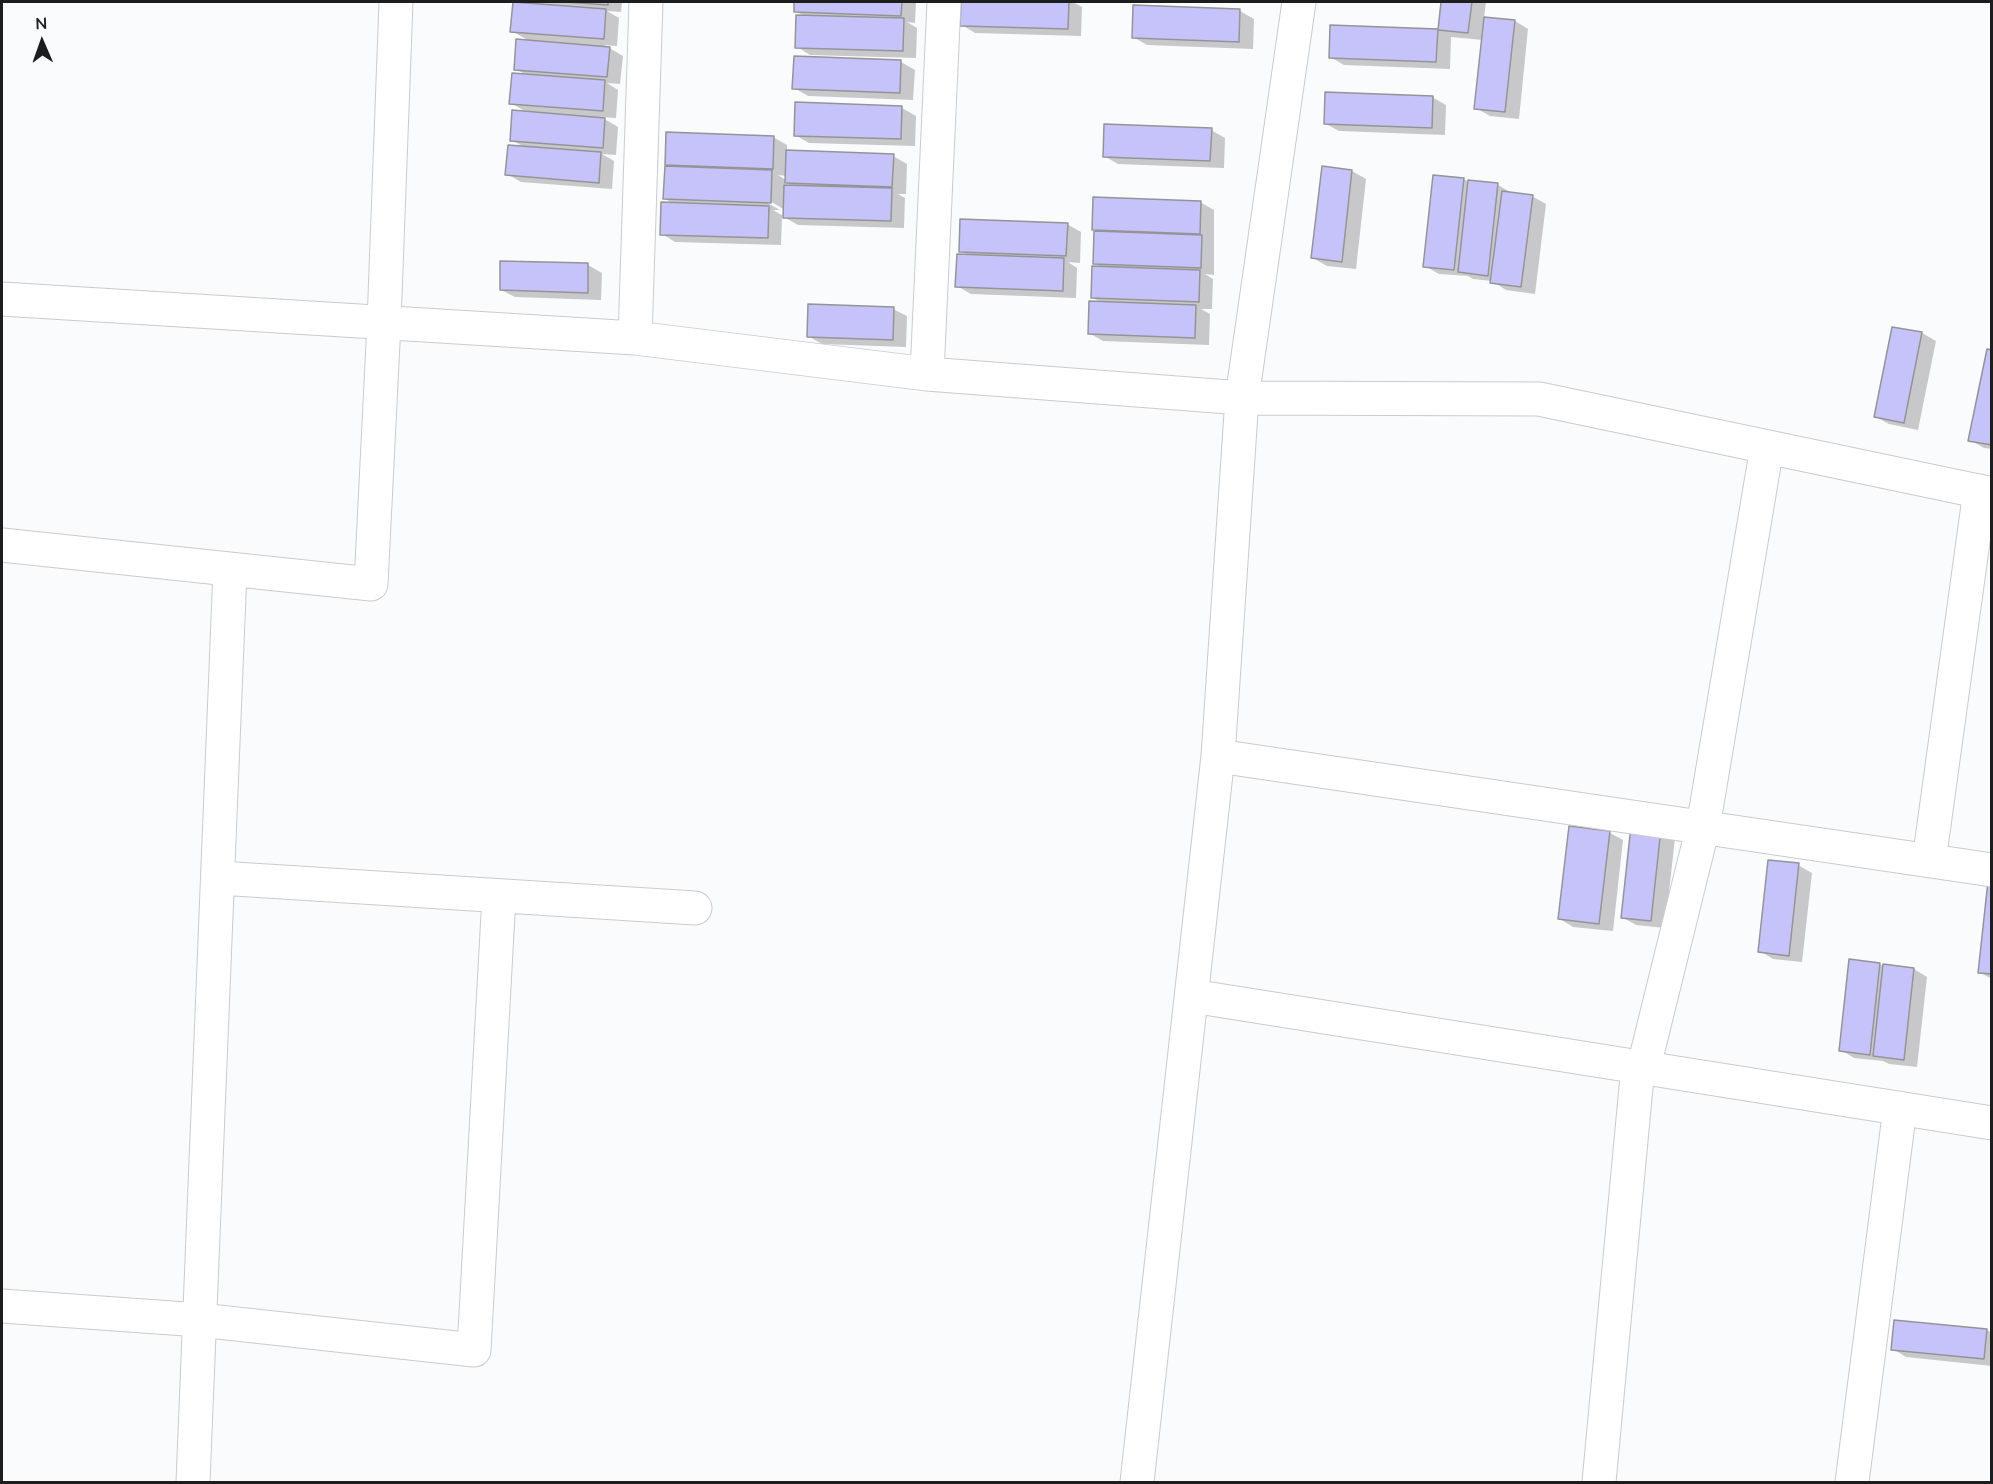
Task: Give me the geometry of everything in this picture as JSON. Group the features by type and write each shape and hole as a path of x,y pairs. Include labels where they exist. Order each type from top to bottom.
{"street":[{"path":"2,545 371,584 396,2"},
{"path":"635,338 646,2"},
{"path":"927,374 944,2"},
{"path":"1137,1482 1218,756 1242,398 1299,2"},
{"path":"2,298 635,338 927,374 1242,398 1539,399 1986,492 1929,861"},
{"path":"1638,1066 1645,1062 1703,827 1767,447"},
{"path":"193,1482 230,570"},
{"path":"1218,756 1992,870"},
{"path":"219,878 695,908"},
{"path":"2,1306 200,1320 474,1350 499,896"},
{"path":"1192,996 1992,1123"},
{"path":"1599,1482 1638,1066"},
{"path":"1852,1482 1900,1108"}],"building":[{"path":"513,2 606,9 604,39 510,32"},
{"path":"565,2 608,2 608,5"},
{"path":"794,2 902,2 901,16 794,12"},
{"path":"961,2 1069,2 1068,29 960,26"},
{"path":"1441,2 1472,2 1468,33 1438,30"},
{"path":"1133,5 1240,9 1239,42 1132,38"},
{"path":"796,15 904,18 903,51 795,48"},
{"path":"1484,17 1515,20 1505,112 1474,109"},
{"path":"1330,25 1438,29 1436,62 1329,58"},
{"path":"516,39 610,47 607,77 514,70"},
{"path":"794,56 901,60 900,93 792,89"},
{"path":"512,73 605,80 603,111 509,104"},
{"path":"1325,92 1433,96 1432,128 1324,124"},
{"path":"795,102 902,106 901,139 794,136"},
{"path":"512,110 605,118 603,148 510,141"},
{"path":"1104,124 1212,128 1210,161 1103,157"},
{"path":"666,132 774,136 773,169 665,165"},
{"path":"508,145 601,152 599,183 505,175"},
{"path":"786,150 894,154 892,187 785,183"},
{"path":"665,166 772,170 771,203 663,199"},
{"path":"1322,166 1352,170 1342,262 1311,258"},
{"path":"1433,175 1464,178 1454,270 1423,267"},
{"path":"1468,180 1498,183 1488,276 1458,272"},
{"path":"784,185 892,188 891,221 783,218"},
{"path":"1502,191 1533,195 1521,287 1490,283"},
{"path":"1093,197 1201,201 1200,234 1092,230"},
{"path":"661,202 769,206 768,238 660,235"},
{"path":"960,219 1068,223 1066,256 959,252"},
{"path":"1094,231 1202,235 1201,268 1093,264"},
{"path":"957,254 1064,258 1063,291 955,287"},
{"path":"500,261 588,263 588,293 500,290"},
{"path":"1092,266 1200,270 1199,302 1091,298"},
{"path":"1089,301 1196,305 1195,338 1088,334"},
{"path":"808,304 894,307 893,340 807,337"},
{"path":"1892,327 1922,332 1904,423 1874,417"},
{"path":"1987,349 1992,350 1992,445 1968,441"},
{"path":"1569,826 1610,831 1599,924 1558,919"},
{"path":"1631,826 1661,829 1651,921 1621,918"},
{"path":"1768,860 1799,863 1789,956 1758,952"},
{"path":"1988,881 1992,881 1992,974 1978,973"},
{"path":"1849,959 1880,963 1870,1055 1839,1051"},
{"path":"1883,964 1914,968 1904,1060 1873,1056"},
{"path":"1894,1320 1987,1329 1984,1359 1891,1350"}]}
